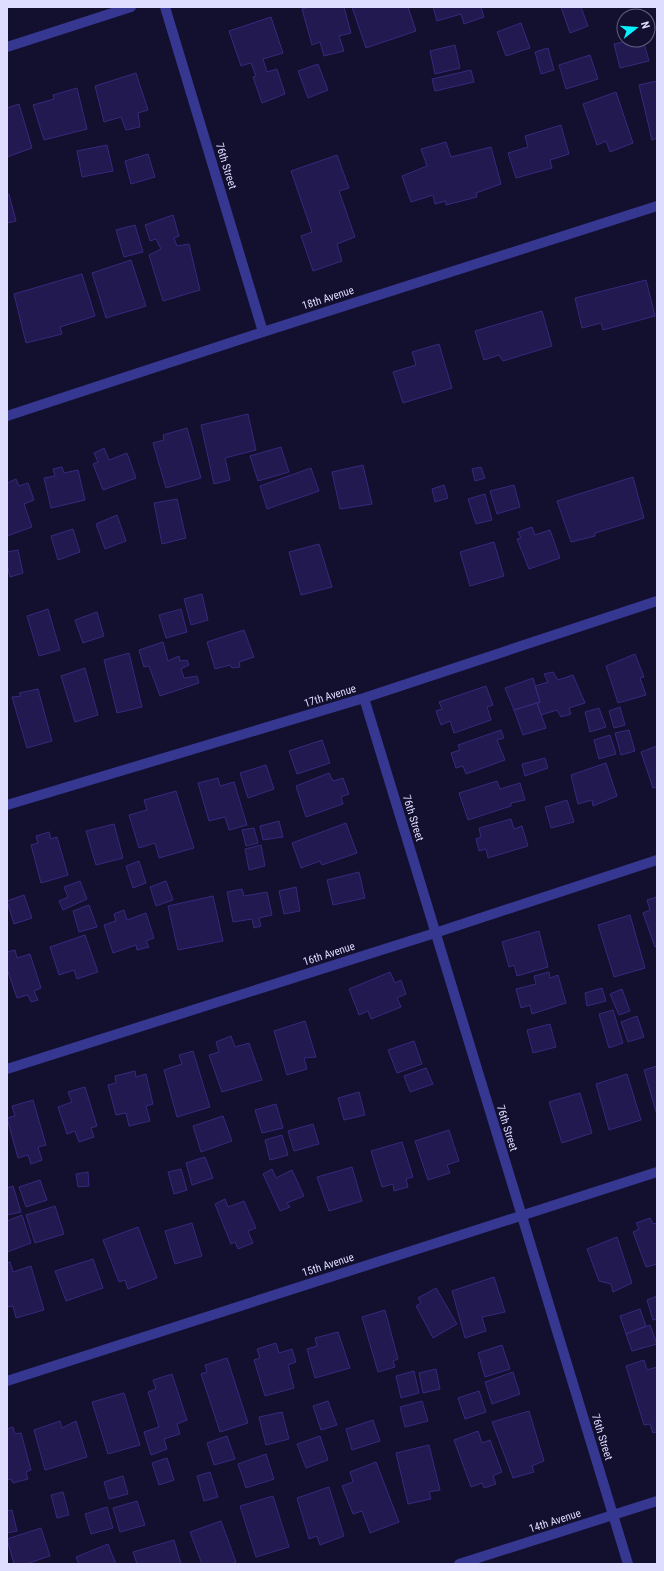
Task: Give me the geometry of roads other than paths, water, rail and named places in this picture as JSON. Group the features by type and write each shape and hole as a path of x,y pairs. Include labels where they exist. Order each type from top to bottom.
{"street":[{"path":"7,47 131,7"},
{"name":"76th Street","path":"165,7 263,332"},
{"name":"18th Avenue","path":"7,416 263,332 657,206"},
{"name":"17th Avenue","path":"7,805 364,698 657,600"},
{"name":"76th Street","path":"364,698 628,1564"},
{"name":"16th Avenue","path":"7,1069 435,933 657,860"},
{"name":"15th Avenue","path":"7,1381 657,1172"},
{"name":"14th Avenue","path":"459,1564 657,1501"}]}
